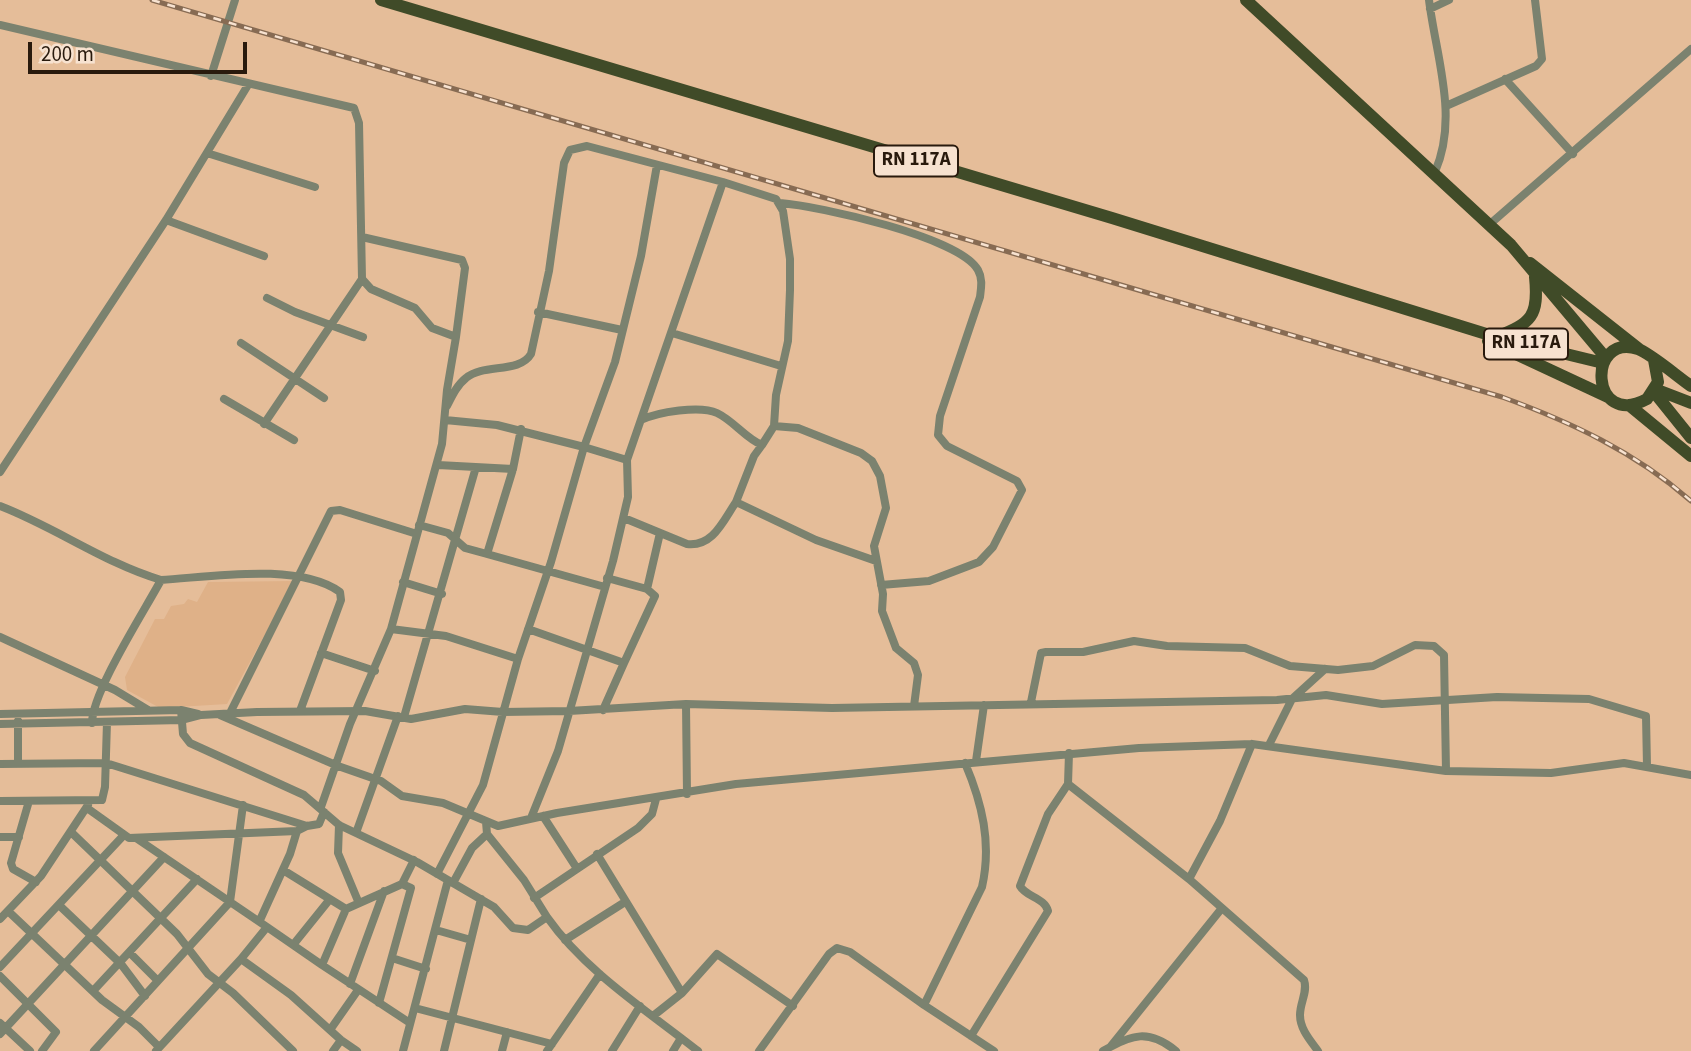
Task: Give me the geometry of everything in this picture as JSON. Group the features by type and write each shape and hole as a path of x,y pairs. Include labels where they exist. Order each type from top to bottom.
{"main road":[{"name":"RN 117A","path":"381,0 1496,337 1605,360"},
{"path":"1246,0 1435,172 1519,254 1691,386"},
{"path":"1519,254 1605,360"},
{"path":"1496,337 1515,330 1532,316 1537,297 1535,277"},
{"path":"1450,322 1629,405 1691,456"},
{"path":"1610,398 1601,382 1605,360 1622,348 1640,349"},
{"path":"1629,405 1639,404 1655,390 1658,374 1654,360"},
{"path":"1655,390 1691,403"},
{"path":"1655,390 1691,438"}],"street":[{"path":"211,76 235,0"},
{"path":"1435,172 1442,157 1446,106 1429,5 1449,0"},
{"path":"1446,106 1536,66 1542,59 1535,0"},
{"path":"0,25 248,85 347,105 358,113 362,279 264,424"},
{"path":"1490,224 1691,49"},
{"path":"1505,79 1573,154"},
{"path":"0,472 166,220 248,85"},
{"path":"446,408 457,386 476,372 528,359 549,271 567,154 575,147 587,146 723,182 780,203 845,212 911,233 973,263 979,272 980,297 940,416 938,435 947,446 1017,481 1022,490 987,555 979,562 929,581 881,585"},
{"path":"207,153 316,187"},
{"path":"438,874 483,785 518,659 548,571 584,447 615,362 641,256 657,164"},
{"path":"531,818 558,751 624,518 628,497 627,460 723,182"},
{"path":"624,518 687,544 704,543 736,502 754,456 774,426 781,366 788,341 790,280 790,259 780,203"},
{"path":"166,220 264,256"},
{"path":"88,805 123,836 136,838 296,831 319,824 357,712 391,629 438,465 465,268 462,260 362,237"},
{"path":"362,279 371,289 415,308 432,328 456,337"},
{"path":"267,298 363,337"},
{"path":"538,312 622,330"},
{"path":"672,333 781,366"},
{"path":"241,343 324,398"},
{"path":"224,399 293,440"},
{"path":"641,420 657,412 708,410 719,414 750,440 762,445"},
{"path":"445,420 521,429 627,460"},
{"path":"774,426 798,428 861,453 872,461 882,483 886,508 874,546 881,585 882,611 893,643 899,652 915,663 918,675 914,706"},
{"path":"487,554 513,469 521,429"},
{"path":"438,465 513,469"},
{"path":"356,833 401,717 442,594 476,467"},
{"path":"736,502 816,540 876,561"},
{"path":"0,506 34,519 128,568 161,580 297,576 336,589 341,595 300,711"},
{"path":"230,713 297,576 334,509 418,529 448,533 465,548 548,571 647,589 655,596 653,602 603,710"},
{"path":"647,589 660,533"},
{"path":"92,718 105,685 161,580"},
{"path":"404,582 442,594"},
{"path":"391,629 428,634 518,659"},
{"path":"528,629 624,663"},
{"path":"0,637 105,685 149,711"},
{"path":"1031,702 1041,653 1083,652 1127,642 1245,648 1290,666 1325,669 1373,666 1415,645 1434,646 1444,655 1446,771"},
{"path":"321,653 375,671"},
{"path":"1269,745 1292,699 1325,669"},
{"path":"0,714 92,718 107,722 182,720 218,713 300,711 357,712 420,718 465,709 503,712 569,711 687,704 782,709 1031,702 1292,699 1326,695 1382,704 1445,700 1589,699 1611,703 1646,716 1647,766"},
{"path":"687,704 687,794"},
{"path":"976,761 984,705"},
{"path":"181,710 183,734 190,743 304,795 339,825 414,860 481,899 520,930 535,927 547,917"},
{"path":"0,724 149,711 181,710 201,715"},
{"path":"218,713 338,766 377,780 402,796 443,803 486,822 507,825 531,818 736,784 837,778 965,762 1069,753 1252,744 1446,771 1551,774 1603,764 1647,766 1691,775"},
{"path":"18,714 18,764"},
{"path":"0,802 88,805 102,800 107,722"},
{"path":"1189,879 1220,821 1252,744"},
{"path":"971,1036 1048,911 1046,904 1023,891 1020,886 1048,814 1068,784 1069,753"},
{"path":"925,1005 982,887 986,869 988,847 978,794 965,762"},
{"path":"0,764 106,763 307,826"},
{"path":"1068,784 1189,879 1304,980 1306,988 1300,1015 1302,1025 1318,1051"},
{"path":"534,898 648,820 656,799"},
{"path":"29,801 12,859 13,869 36,882"},
{"path":"0,919 36,882 88,805"},
{"path":"94,1051 230,902 243,805"},
{"path":"543,816 576,867"},
{"path":"486,822 487,834 565,940 600,974 698,1051"},
{"path":"339,825 338,853 358,901"},
{"path":"260,920 283,870 296,831"},
{"path":"71,832 161,919 218,982 293,1051"},
{"path":"403,1051 450,882 472,848 487,834"},
{"path":"0,967 33,935 123,836"},
{"path":"0,837 19,837"},
{"path":"136,838 410,1023"},
{"path":"597,855 682,993"},
{"path":"30,1051 2,1028 164,857"},
{"path":"322,965 346,909 358,901 402,884 414,860"},
{"path":"283,870 346,909"},
{"path":"93,991 121,964 197,879"},
{"path":"379,1003 411,888 402,884"},
{"path":"350,984 384,891"},
{"path":"293,946 330,899"},
{"path":"444,1051 481,899"},
{"path":"565,940 625,902"},
{"path":"60,906 121,964 145,996"},
{"path":"1107,1049 1222,908"},
{"path":"8,911 158,1049 267,927"},
{"path":"436,930 471,940"},
{"path":"759,1051 829,954 844,948 994,1051"},
{"path":"130,953 158,981"},
{"path":"653,1016 682,993 717,954 793,1006"},
{"path":"392,958 426,969"},
{"path":"241,959 291,995 341,1040 358,1051"},
{"path":"415,1008 507,1032 550,1048 600,974"},
{"path":"0,976 56,1032 42,1051"},
{"path":"330,1030 358,990"},
{"path":"612,1051 640,1006"},
{"path":"502,1051 507,1032"},
{"path":"1107,1049 1149,1035 1159,1037 1176,1051"},
{"path":"673,1051 681,1038"},
{"path":"333,1051 341,1040"}],"shaded area":[{"path":"294,581 227,704 160,708 127,690 125,677 155,619 164,619 171,606 184,604 188,599 197,602 208,582"}],"railway":[{"path":"152,0 1502,397 1553,417 1625,453 1670,483 1691,501"}]}
